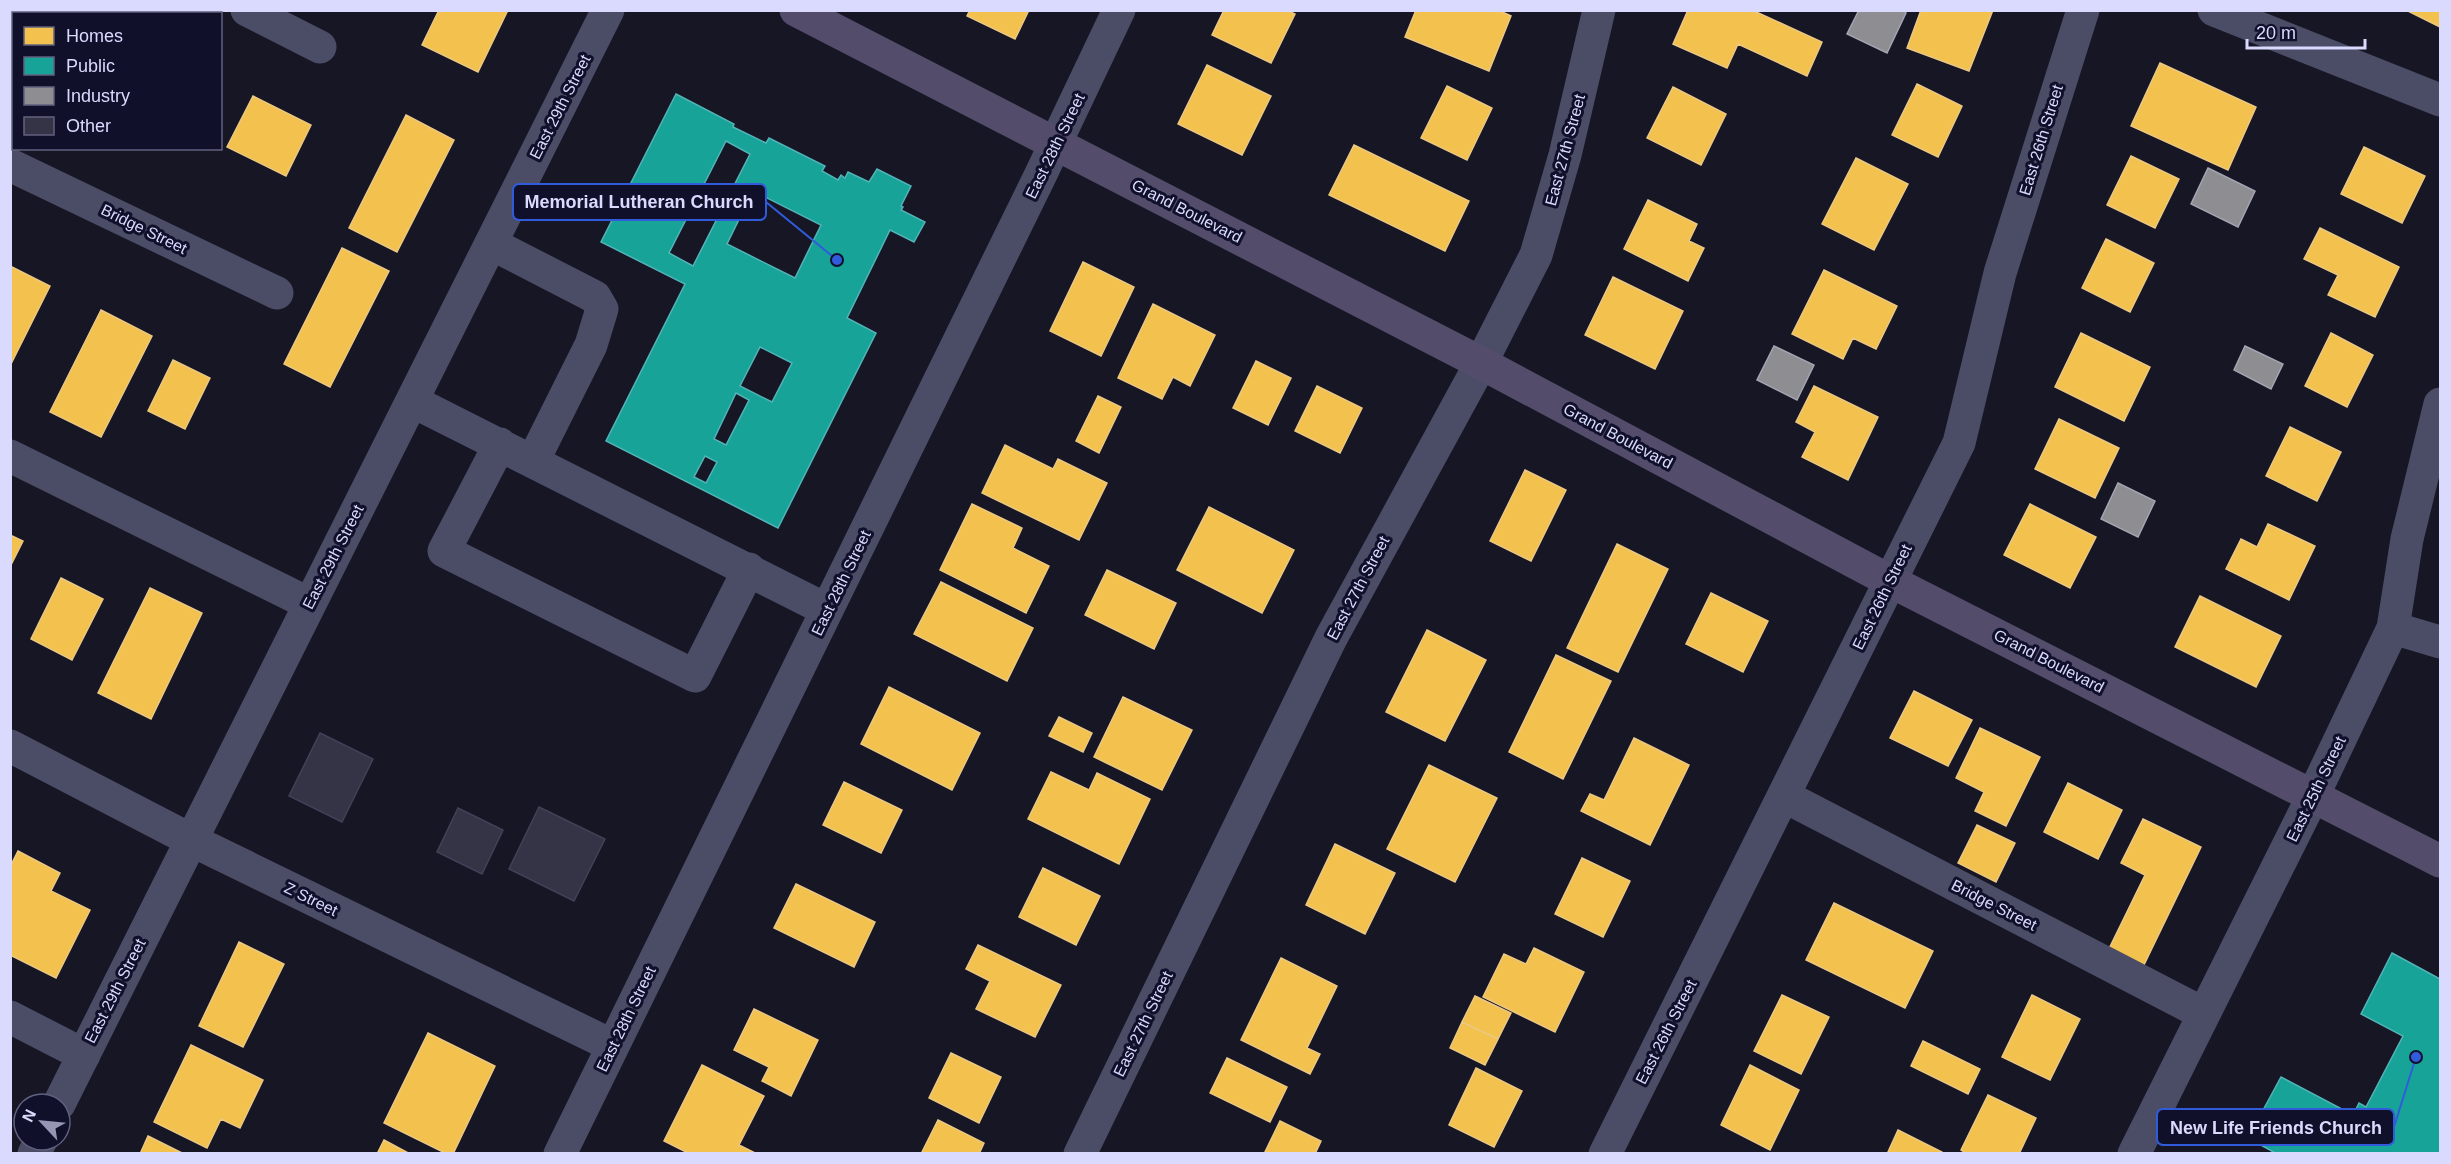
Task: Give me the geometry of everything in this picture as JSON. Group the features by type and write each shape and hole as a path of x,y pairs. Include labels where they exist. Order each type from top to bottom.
{"main road":[{"name":"Grand Boulevard","path":"796,10 1481,363 1890,580 2440,861"}],"street":[{"path":"247,10 320,48"},
{"name":"East 29th Street","path":"65,1092 608,10"},
{"name":"East 28th Street","path":"560,1154 1056,144 1119,10"},
{"name":"East 27th Street","path":"1080,1154 1331,638 1481,363 1536,255 1565,155 1599,10"},
{"name":"East 26th Street","path":"1605,1154 1959,443 2000,273 2083,10"},
{"path":"2214,10 2440,100"},
{"name":"Bridge Street","path":"10,165 277,293"},
{"path":"492,244 595,297 602,309 591,345 533,461"},
{"path":"412,401 827,610"},
{"name":"East 25th Street","path":"2137,1152 2394,628 2407,539 2440,404"},
{"path":"500,444 444,551 695,676 748,569"},
{"path":"10,456 310,604"},
{"path":"2394,628 2440,642"},
{"name":"Z Street","path":"10,746 191,840 613,1046"},
{"name":"Bridge Street","path":"1784,796 2204,1014"},
{"path":"10,1017 84,1055"}],"building: Homes":[{"path":"35,10 108,10 108,12 34,12"},
{"path":"439,10 508,10 478,72 422,45"},
{"path":"970,10 1029,10 1015,39 967,16"},
{"path":"1224,10 1287,10 1295,14 1271,63 1212,35"},
{"path":"1416,10 1498,10 1511,16 1489,71 1405,37"},
{"path":"1688,10 1752,10 1822,42 1807,76 1738,44 1727,68 1673,44"},
{"path":"1921,10 1993,10 1969,71 1907,48"},
{"path":"2406,10 2440,10 2440,27"},
{"path":"2160,63 2256,107 2228,170 2131,126"},
{"path":"1207,65 1271,96 1242,155 1178,124"},
{"path":"1917,84 1962,106 1938,157 1892,135"},
{"path":"1447,86 1492,108 1467,160 1421,138"},
{"path":"1673,87 1726,114 1701,165 1647,138"},
{"path":"253,96 311,125 286,176 227,147"},
{"path":"406,115 454,140 397,252 349,228"},
{"path":"1354,145 1469,201 1445,251 1329,195"},
{"path":"2364,147 2425,176 2402,223 2341,194"},
{"path":"2131,156 2179,179 2155,228 2107,205"},
{"path":"1856,158 1908,184 1874,250 1822,224"},
{"path":"1648,200 1697,224 1689,241 1704,248 1688,281 1624,249"},
{"path":"2320,228 2399,267 2375,317 2328,295 2338,275 2304,259"},
{"path":"2106,239 2154,263 2130,312 2082,288"},
{"path":"342,248 389,271 330,387 284,364"},
{"path":"1083,262 1134,287 1101,356 1050,331"},
{"path":"10,266 50,286 10,366"},
{"path":"1824,270 1897,306 1876,349 1853,338 1843,359 1792,334"},
{"path":"1613,277 1683,311 1655,369 1585,335"},
{"path":"1153,304 1215,335 1190,386 1173,377 1162,399 1118,378"},
{"path":"101,310 152,336 101,437 50,412"},
{"path":"2081,333 2150,367 2124,421 2055,387"},
{"path":"2331,333 2373,355 2347,407 2305,386"},
{"path":"173,360 210,378 185,429 148,411"},
{"path":"1256,361 1291,378 1268,425 1233,408"},
{"path":"1317,386 1362,408 1340,453 1295,431"},
{"path":"1814,386 1878,417 1848,480 1802,457 1815,432 1796,422"},
{"path":"1098,396 1121,407 1099,453 1076,441"},
{"path":"2059,419 2119,448 2095,498 2035,469"},
{"path":"2290,427 2341,452 2317,501 2266,476"},
{"path":"1005,445 1053,469 1058,459 1107,483 1079,540 982,493"},
{"path":"1525,470 1566,490 1531,561 1490,541"},
{"path":"972,504 1022,528 1013,548 1049,566 1026,613 940,570"},
{"path":"2030,504 2096,537 2070,588 2004,555"},
{"path":"1209,507 1294,550 1262,613 1177,570"},
{"path":"2268,524 2315,546 2289,600 2226,569 2241,539 2257,547"},
{"path":"10,535 23,541 10,567"},
{"path":"1617,544 1668,569 1618,672 1567,648"},
{"path":"1107,570 1176,603 1154,649 1085,615"},
{"path":"61,578 103,599 72,660 31,639"},
{"path":"941,582 1033,628 1007,681 914,634"},
{"path":"150,588 202,613 151,719 98,693"},
{"path":"1711,593 1768,621 1743,672 1686,644"},
{"path":"2200,596 2281,636 2256,687 2175,647"},
{"path":"1427,630 1486,660 1445,741 1386,712"},
{"path":"1556,655 1611,681 1563,779 1509,752"},
{"path":"889,687 980,733 952,790 861,744"},
{"path":"1914,691 1972,720 1948,766 1890,738"},
{"path":"1123,697 1192,730 1162,790 1094,757"},
{"path":"1059,717 1092,733 1083,752 1049,736"},
{"path":"1980,728 2040,757 2006,826 1975,811 1984,792 1956,778"},
{"path":"1634,738 1689,765 1650,845 1581,811 1590,794 1604,800"},
{"path":"1429,765 1497,798 1455,882 1387,849"},
{"path":"1051,772 1089,790 1097,773 1150,799 1119,864 1028,819"},
{"path":"844,782 902,810 881,853 823,825"},
{"path":"2068,783 2122,810 2098,859 2044,832"},
{"path":"2143,819 2201,847 2141,971 2106,955 2145,875 2121,863"},
{"path":"1977,825 2015,843 1996,882 1958,863"},
{"path":"1335,844 1395,873 1365,934 1306,905"},
{"path":"18,851 60,873 51,891 90,910 56,978 10,955 10,867"},
{"path":"1582,858 1630,881 1603,937 1555,914"},
{"path":"1043,868 1100,896 1076,945 1019,917"},
{"path":"796,884 875,922 854,967 774,928"},
{"path":"1834,903 1933,951 1905,1008 1806,960"},
{"path":"239,942 284,964 243,1047 199,1026"},
{"path":"978,945 1061,985 1035,1037 976,1009 990,981 966,969"},
{"path":"1534,948 1584,972 1555,1032 1483,997 1504,954 1526,964"},
{"path":"1281,958 1337,986 1307,1048 1320,1054 1310,1074 1241,1040"},
{"path":"1782,995 1829,1017 1801,1074 1754,1051"},
{"path":"2032,995 2080,1019 2050,1080 2002,1057"},
{"path":"1475,996 1511,1013 1498,1039 1462,1022"},
{"path":"754,1009 818,1040 791,1096 762,1081 769,1067 734,1050"},
{"path":"1462,1022 1498,1039 1485,1065 1450,1048"},
{"path":"428,1033 495,1066 453,1154 447,1154 384,1123"},
{"path":"1923,1041 1980,1069 1968,1094 1911,1066"},
{"path":"191,1045 263,1080 240,1128 221,1119 207,1148 154,1122"},
{"path":"951,1053 1001,1077 979,1123 929,1098"},
{"path":"1227,1058 1287,1087 1270,1122 1210,1093"},
{"path":"702,1065 764,1096 739,1145 757,1154 690,1154 664,1141"},
{"path":"1750,1065 1799,1090 1770,1150 1721,1125"},
{"path":"1476,1068 1522,1091 1494,1147 1449,1125"},
{"path":"1988,1095 2036,1118 2019,1154 1967,1154 1961,1150"},
{"path":"938,1120 984,1143 979,1154 921,1154"},
{"path":"1280,1121 1321,1141 1315,1154 1264,1154"},
{"path":"1898,1130 1942,1152 1941,1154 1891,1154 1888,1152"},
{"path":"148,1136 184,1154 140,1154"},
{"path":"384,1140 410,1154 377,1154"}],"building: Public":[{"path":"676,94 766,143 769,138 825,166 822,171 838,180 841,175 845,178 848,172 869,182 877,169 911,186 901,210 925,222 914,242 890,230 847,318 876,333 778,528 606,441 685,284 601,242","holes":["726,141 750,154 693,266 669,253","753,191 821,225 795,278 727,244","760,347 792,363 772,402 740,386","736,393 749,400 726,445 714,439","705,456 717,462 706,483 694,477"]},
{"path":"2392,953 2440,979 2440,1154 2277,1154 2248,1138 2281,1077 2353,1115 2359,1103 2366,1107 2403,1036 2361,1014"}],"building: Industry":[{"path":"1859,10 1902,10 1906,13 1887,53 1847,34"},
{"path":"2208,168 2255,191 2238,227 2191,204"},
{"path":"1774,346 1814,365 1797,400 1757,380"},
{"path":"2245,346 2283,364 2271,389 2234,370"},
{"path":"2118,483 2155,501 2138,537 2101,519"}],"building: Other":[{"path":"320,733 373,759 342,822 289,796"},
{"path":"539,807 605,839 574,901 509,869"},
{"path":"458,808 503,830 482,874 437,852"}],"place":[{"name":"Memorial Lutheran Church","path":"837,260"},
{"name":"New Life Friends Church","path":"2416,1057"}]}
